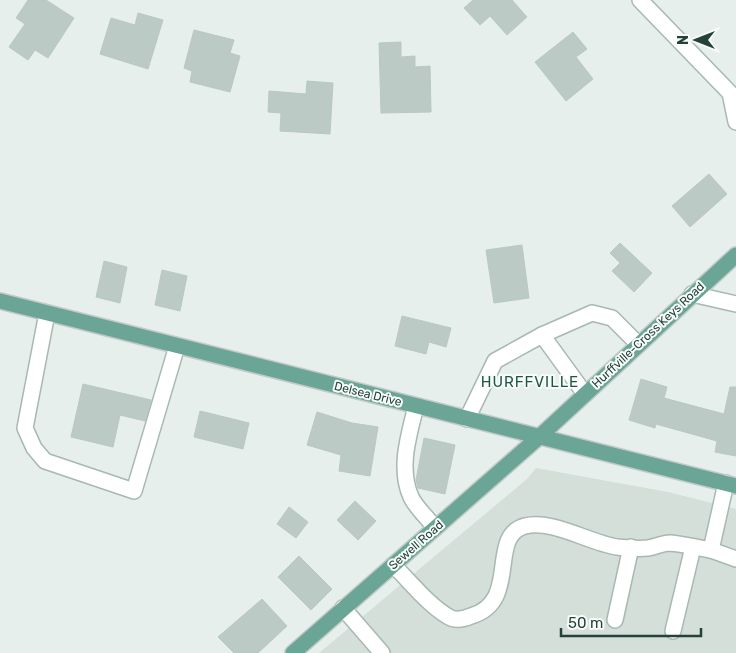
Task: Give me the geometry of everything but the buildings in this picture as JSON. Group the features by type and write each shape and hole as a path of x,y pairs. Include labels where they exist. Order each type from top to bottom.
{"main road":[{"name":"Hurffville-Cross Keys Road","path":"539,437 736,255"},
{"name":"Delsea Drive","path":"0,301 731,484"},
{"name":"Sewell Road","path":"296,652 343,608 539,437"}],"street":[{"path":"640,0 733,93 736,122"},
{"path":"692,294 736,304"},
{"path":"47,313 25,428 34,448 45,461 134,491 177,346"},
{"path":"467,419 495,361 542,335 592,313 612,318 638,344"},
{"path":"542,335 585,394"},
{"path":"416,406 406,445 406,482 412,499 435,528"},
{"path":"711,550 731,484"},
{"path":"393,565 450,618 461,619 475,615 492,606 501,587 504,552 515,531 525,526 546,526 616,546 646,548 669,543 711,550 736,558"},
{"path":"673,631 693,546"},
{"path":"615,620 631,548"},
{"path":"343,608 382,653"}],"shaded area":[{"path":"536,468 668,492 736,509 736,653 319,653 527,479"}],"district":[{"name":"HURFFVILLE","path":"530,382"}]}
